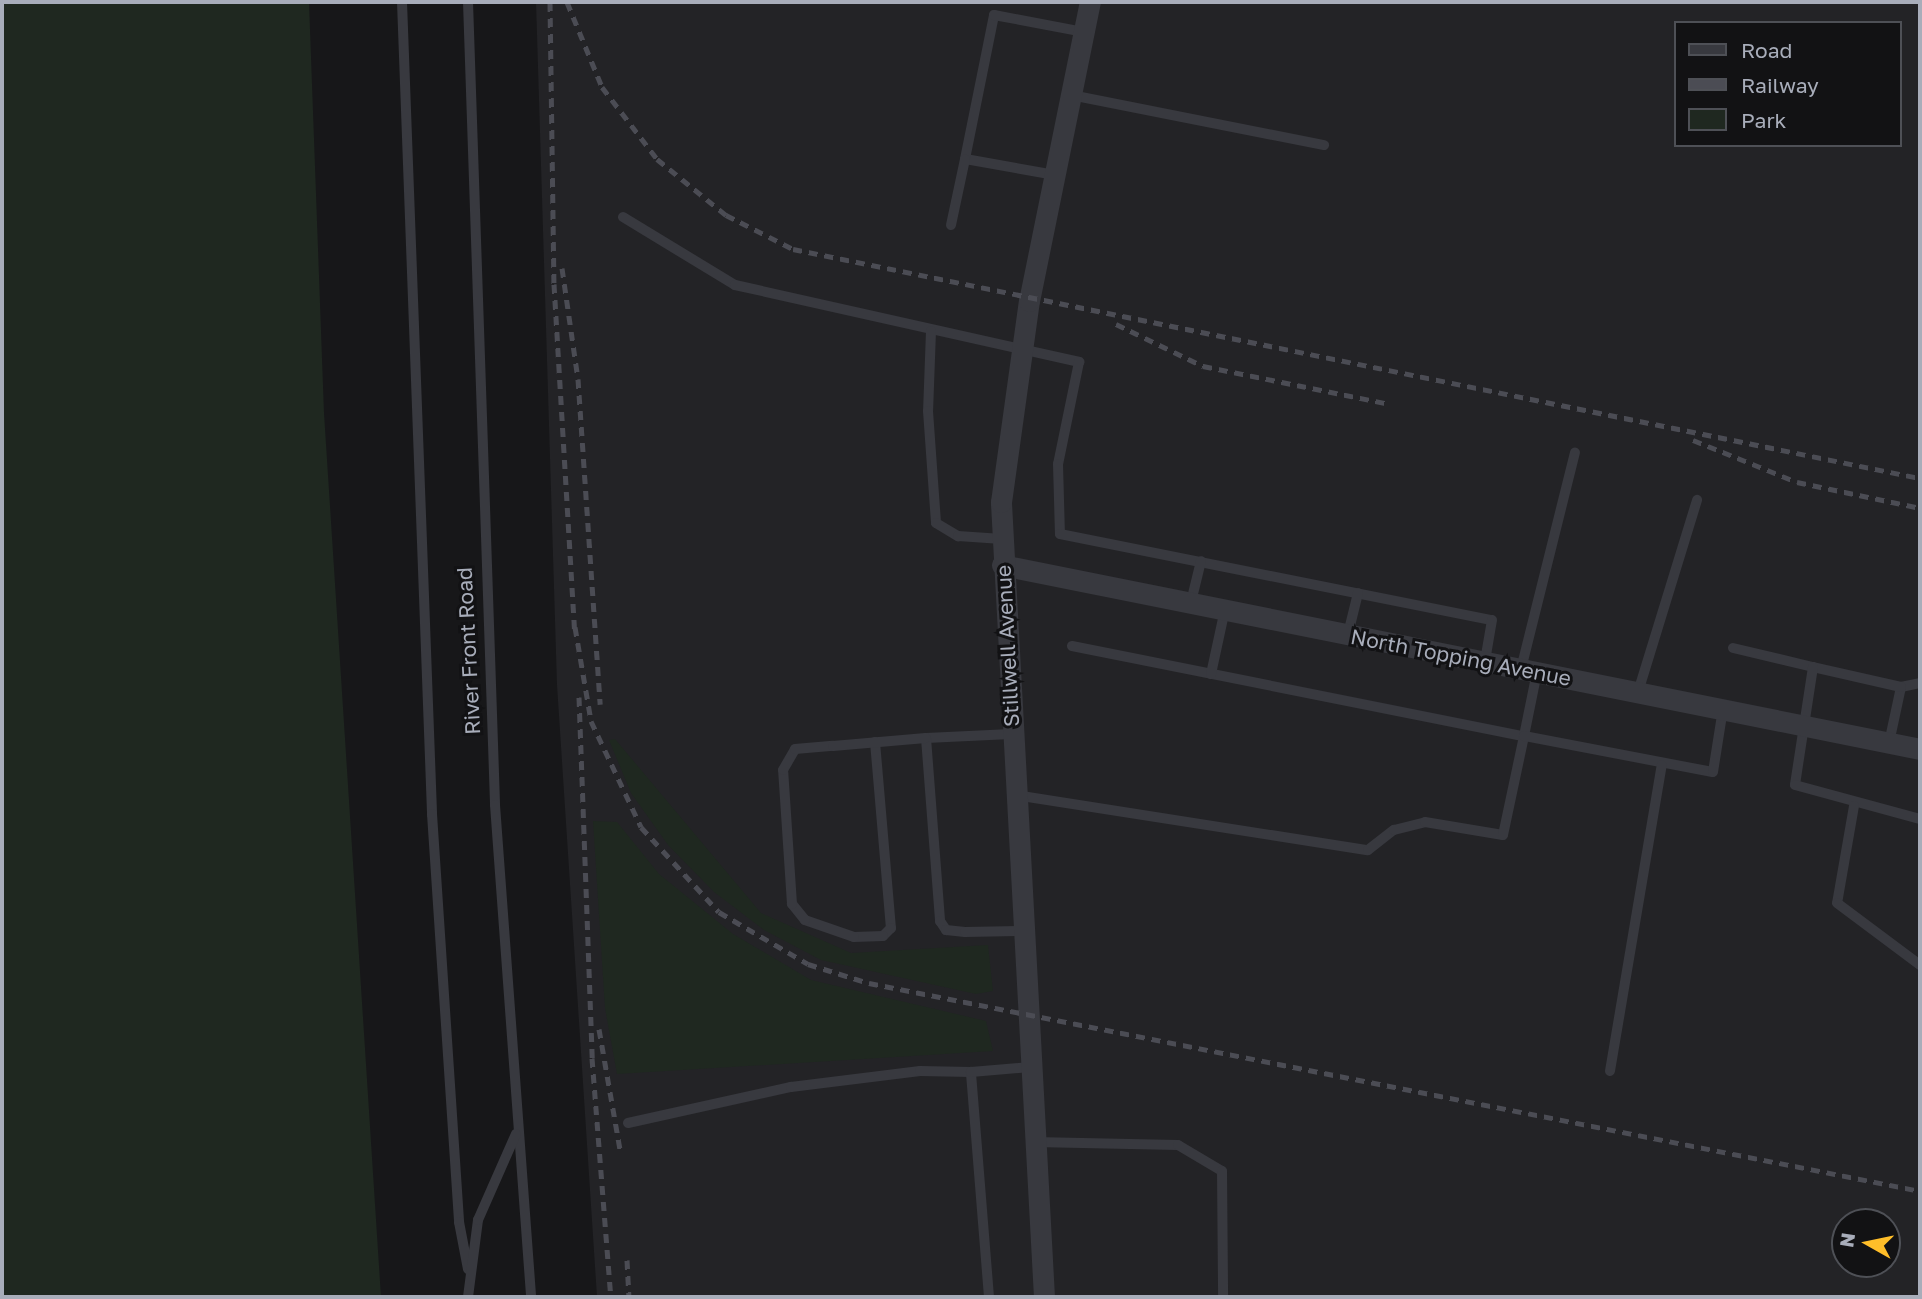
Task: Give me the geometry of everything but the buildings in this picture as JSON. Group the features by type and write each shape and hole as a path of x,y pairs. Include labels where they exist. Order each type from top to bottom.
{"street":[{"name":"Stillwell Avenue","path":"1044,1297 1002,565 1005,447 1021,349 1090,2"},
{"name":"North Topping Avenue","path":"1002,565 1920,749"}],"lane":[{"path":"402,2 432,814 459,1222 468,1269 468,1297"},
{"name":"River Front Road","path":"468,2 480,491 516,1133 531,1297"},
{"path":"951,225 996,2"},
{"path":"994,15 1084,32"},
{"path":"1071,96 1324,145"},
{"path":"965,159 1055,176"},
{"path":"623,217 736,285 931,331 1079,362 1058,464 1060,534 1492,620 1485,661"},
{"path":"931,331 928,411 936,523 958,536 1002,539"},
{"path":"1015,794 1368,850 1394,830 1425,822 1503,835 1524,737 1529,670 1575,453"},
{"path":"1638,692 1652,629 1686,552 1697,500"},
{"path":"1191,603 1201,561"},
{"path":"1348,634 1358,593"},
{"path":"1211,674 1225,609"},
{"path":"1072,646 1662,765 1713,772 1723,709"},
{"path":"1733,648 1901,687 1920,683"},
{"path":"1813,667 1805,701 1808,726 1795,785 1854,806 1920,818"},
{"path":"1889,743 1901,687"},
{"path":"875,742 891,928 883,936 854,937 805,920 792,905 783,770 795,749 875,742 926,738 1011,734"},
{"path":"926,738 940,921 946,930 1023,930"},
{"path":"1610,1071 1662,765"},
{"path":"1854,806 1837,903 1920,965"},
{"path":"628,1123 792,1087 920,1071 971,1072 1030,1067"},
{"path":"971,1072 989,1297"},
{"path":"468,1269 478,1220 516,1133"},
{"path":"1034,1142 1178,1145 1222,1171 1223,1297"}],"shaded area":[{"path":"536,2 1920,2 1920,1297 597,1297 557,685"}],"green space":[{"path":"2,2 309,2 324,413 381,1297 2,1297"},
{"path":"615,739 761,913 851,953 988,945 993,991 976,994 821,960 764,930 714,892 668,845 631,793 609,740"},
{"path":"593,821 617,822 659,874 733,934 811,980 986,1021 993,1051 617,1074 605,1008"}],"railway":[{"path":"550,2 554,284 575,635"},
{"path":"567,2 602,87 657,159 726,215 793,249 1920,478"},
{"path":"562,268 578,379 600,704"},
{"path":"1116,324 1203,366 1389,404"},
{"path":"1693,440 1797,482 1920,508"},
{"path":"575,627 591,721 641,827 719,912 808,964 869,983 1920,1191"},
{"path":"579,697 592,1058 611,1297"},
{"path":"599,1029 620,1149"},
{"path":"627,1260 629,1297"}]}
